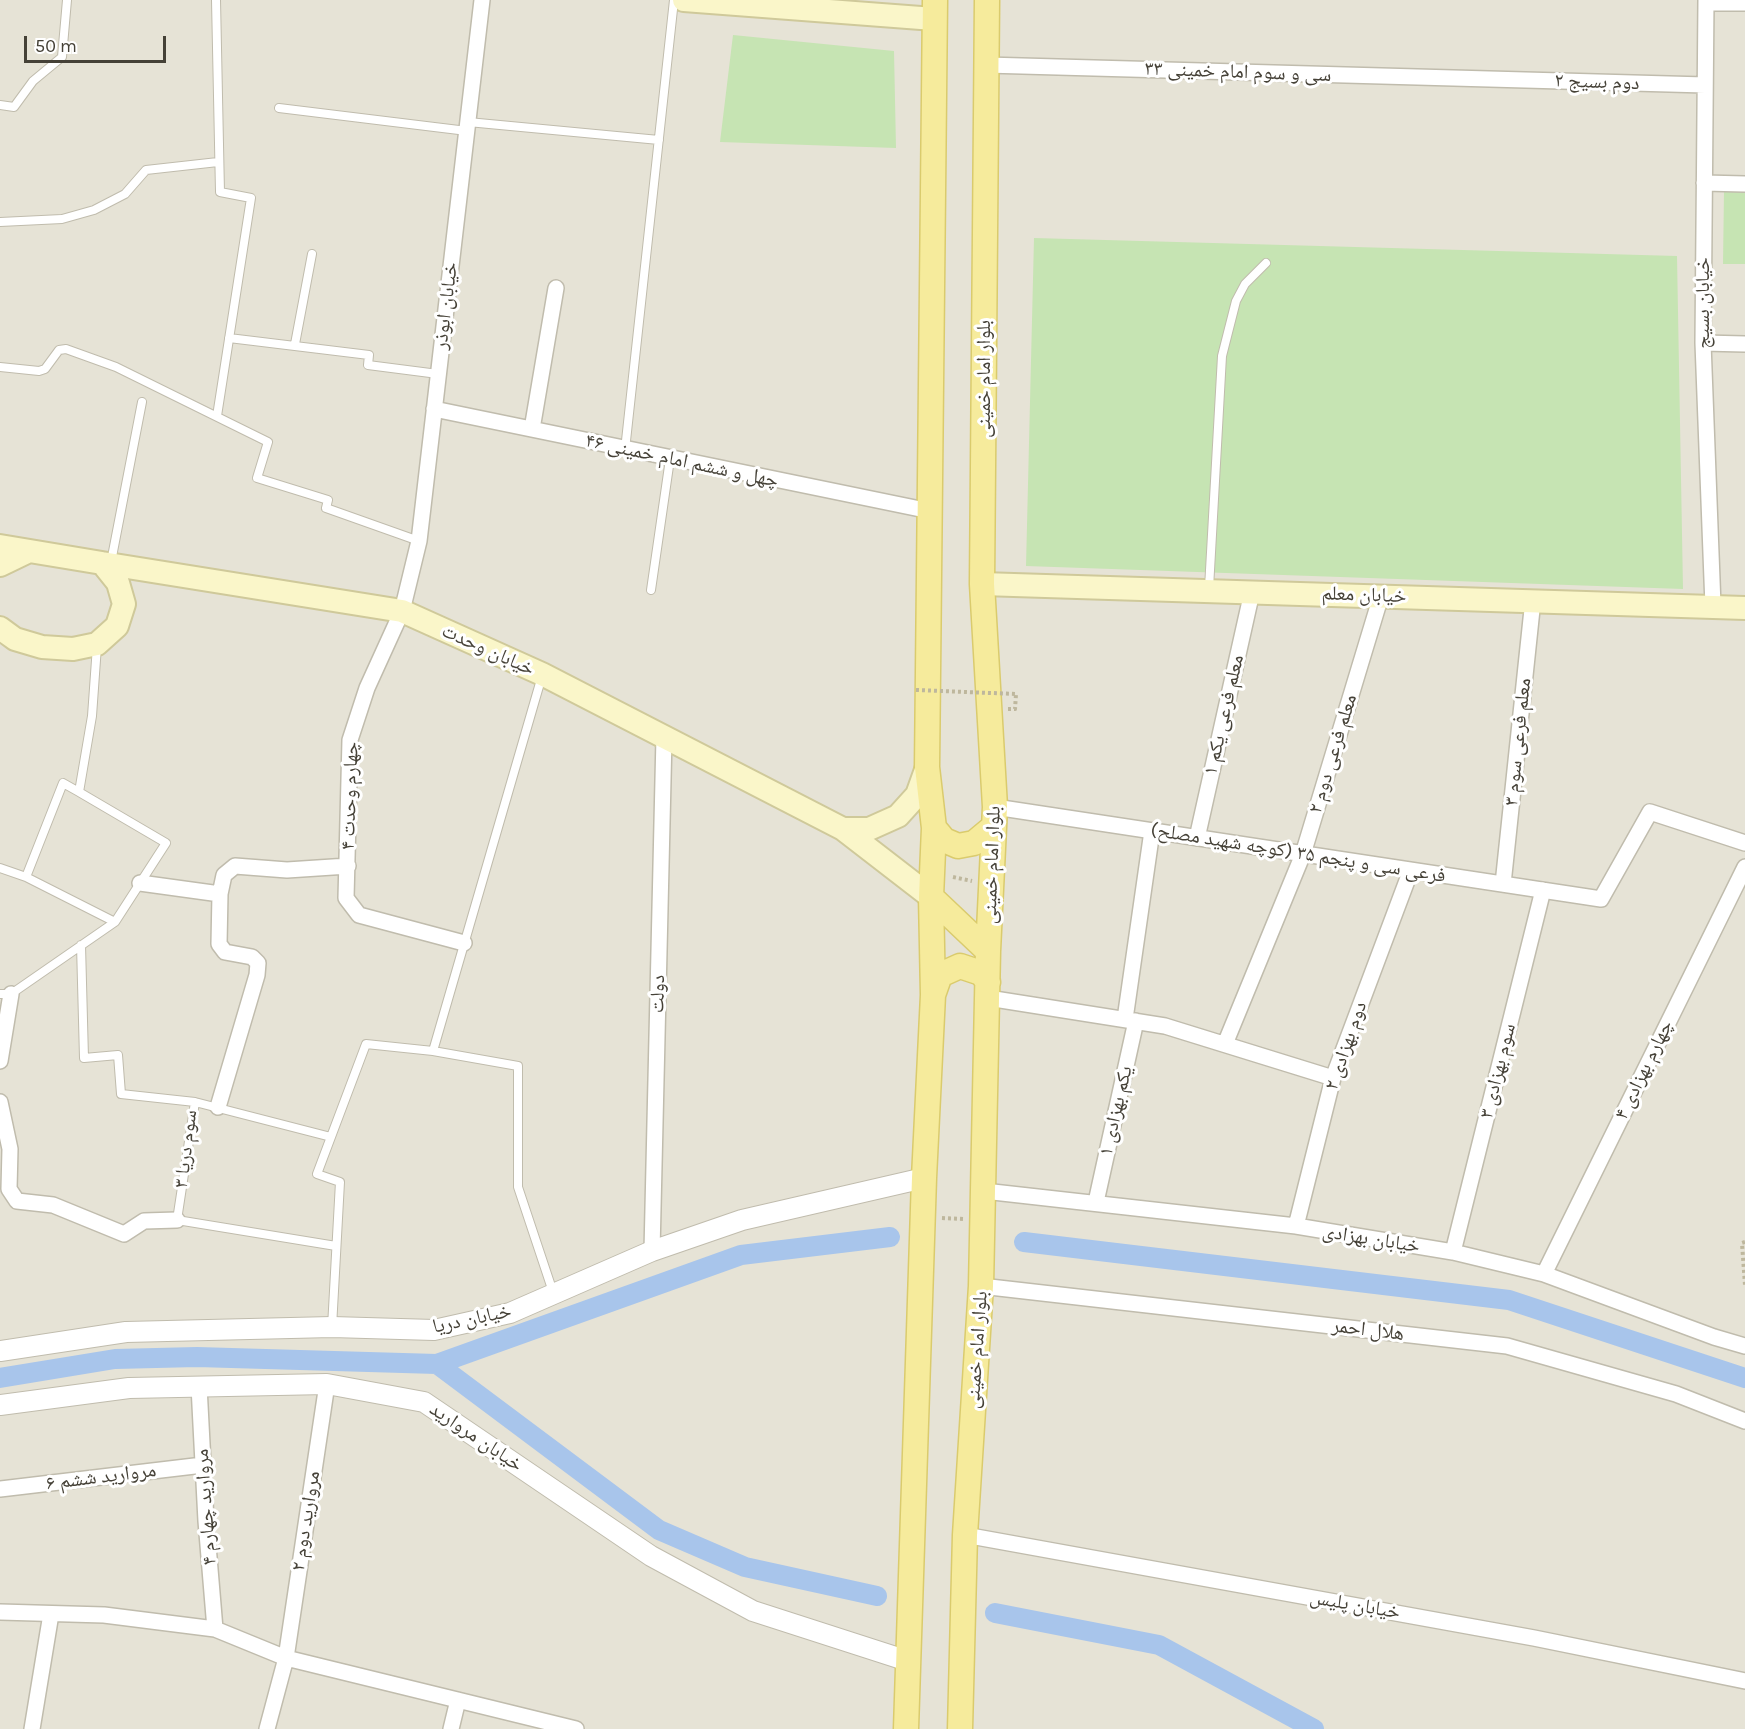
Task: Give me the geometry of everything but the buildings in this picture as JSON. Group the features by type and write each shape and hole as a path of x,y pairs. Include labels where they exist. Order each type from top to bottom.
{"main road":[{"path":"684,0 935,10 927,767 934,828 930,897 933,995 924,1179 906,1729"},
{"name":"بلوار امام خمینی","path":"960,1729 965,1535 981,1286 988,951 994,818 982,584 987,0"},
{"path":"0,546 29,551"},
{"path":"0,566 29,551"},
{"name":"خیابان وحدت","path":"29,551 402,611 542,674 843,829 930,897"},
{"path":"0,628 15,639 42,647 73,650 97,644 117,626 124,604 118,583 106,564"},
{"name":"خیابان معلم","path":"982,584 1533,600 1745,609"},
{"path":"843,829 869,829 898,816 917,795 927,767"},
{"path":"934,828 944,840 966,846 980,840 994,818"},
{"path":"930,897 988,951"},
{"path":"933,995 940,975 950,969 971,968 981,973 988,990"}],"street":[{"name":"خیابان ابوذر","path":"402,611 419,541 482,0"},
{"path":"1706,2 1745,3"},
{"name":"خیابان بسیج","path":"1706,2 1702,343 1713,606"},
{"name":"سی و سوم امام خمینی ۳۳","path":"987,65 1489,79"},
{"name":"دوم بسیج ۲","path":"1489,79 1705,85"},
{"path":"1704,183 1745,184"},
{"path":"532,429 556,288"},
{"path":"1702,343 1745,344"},
{"name":"چهل و ششم امام خمینی ۴۶","path":"434,409 930,511"},
{"name":"معلم فرعی یکم ۱","path":"1197,838 1252,592"},
{"name":"معلم فرعی دوم ۲","path":"1225,1044 1303,854 1381,596"},
{"name":"معلم فرعی سوم ۳","path":"1503,884 1533,600"},
{"name":"چهارم وحدت ۴","path":"402,611 367,688 350,740 346,898 359,915 464,943"},
{"name":"دولت","path":"652,1251 664,736"},
{"name":"فرعی سی و پنجم ۳۵ (کوچه شهید مصلح)","path":"994,818 1152,831 1601,899 1650,812 1745,843"},
{"name":"یکم بهزادی ۱","path":"1096,1202 1131,1020 1152,831"},
{"path":"218,1107 257,975 258,963 252,957 225,952 219,944 220,894 224,875 236,866 287,870 348,866"},
{"name":"چهارم بهزادی ۴","path":"1544,1274 1745,867"},
{"name":"دوم بهزادی ۲","path":"1296,1226 1333,1078 1411,870"},
{"path":"140,883 220,894"},
{"name":"سوم بهزادی ۳","path":"1453,1252 1543,890"},
{"path":"988,990 1165,1026 1333,1078"},
{"path":"0,1061 6,994"},
{"path":"0,1102 10,1149 9,1189 17,1201 53,1205 124,1234 144,1221 177,1220"},
{"name":"خیابان دریا","path":"0,1351 126,1332 332,1328 434,1330 510,1313 652,1251 742,1220 924,1179"},
{"name":"خیابان بهزادی","path":"984,1191 1296,1226 1453,1252 1544,1274 1714,1337 1745,1346"},
{"name":"هلال احمر","path":"981,1286 1508,1346 1676,1394 1745,1421"},
{"name":"خیابان مروارید","path":"0,1405 129,1388 327,1384 424,1402 651,1556 753,1611 908,1661"},
{"name":"مروارید دوم ۲","path":"267,1729 286,1658 327,1384"},
{"name":"مروارید چهارم ۴","path":"199,1386 215,1629"},
{"name":"مروارید ششم ۶","path":"0,1489 203,1466"},
{"name":"خیابان پلیس","path":"965,1535 1534,1638 1745,1681"},
{"path":"0,1612 104,1615 215,1629 286,1658 576,1729"},
{"path":"32,1729 51,1614"},
{"path":"451,1729 458,1700"}],"lane":[{"path":"0,105 14,107 33,81 62,57 67,0"},
{"path":"216,0 220,192 251,198 217,416"},
{"path":"625,450 674,0"},
{"path":"279,108 467,127 659,140"},
{"path":"0,222 62,219 94,210 125,194 146,170 218,162"},
{"path":"295,344 312,254"},
{"path":"1209,590 1222,356 1236,301 1245,284 1266,263"},
{"path":"229,338 295,344 369,355 368,365 438,374"},
{"path":"0,367 39,371 45,369 59,350 66,348 116,367 268,442 257,478 328,500 326,508 419,541"},
{"path":"106,564 142,402"},
{"path":"651,590 670,459"},
{"path":"79,792 92,716 97,644"},
{"path":"433,1051 542,674"},
{"path":"6,994 115,922 166,843 63,783 26,877"},
{"path":"0,868 26,877 115,922"},
{"name":"سوم دریا ۳","path":"81,945 84,1058 118,1055 121,1094 195,1102 177,1220"},
{"path":"332,1328 340,1182 317,1174 366,1044 433,1051 518,1066 518,1187 553,1294"},
{"path":"195,1102 331,1137"},
{"path":"177,1220 336,1246"}],"path":[{"path":"916,690 1016,694 1015,709"},
{"path":"923,1217 983,1220"},
{"path":"1745,1242 1742,1243 1745,1285"}],"shaded area":[{"path":"0,0 1745,0 1745,1729 0,1729"}],"green space":[{"path":"733,35 894,51 896,148 720,142"},
{"path":"1724,191 1745,192 1745,264 1723,264"},
{"path":"1034,238 1677,256 1683,589 1026,566"}],"waterway":[{"path":"0,1378 115,1359 197,1357 437,1364 741,1255 890,1237"},
{"path":"1024,1242 1509,1300 1745,1378"},
{"path":"437,1364 659,1530 745,1567 877,1596"},
{"path":"995,1613 1159,1645 1314,1729"}]}
